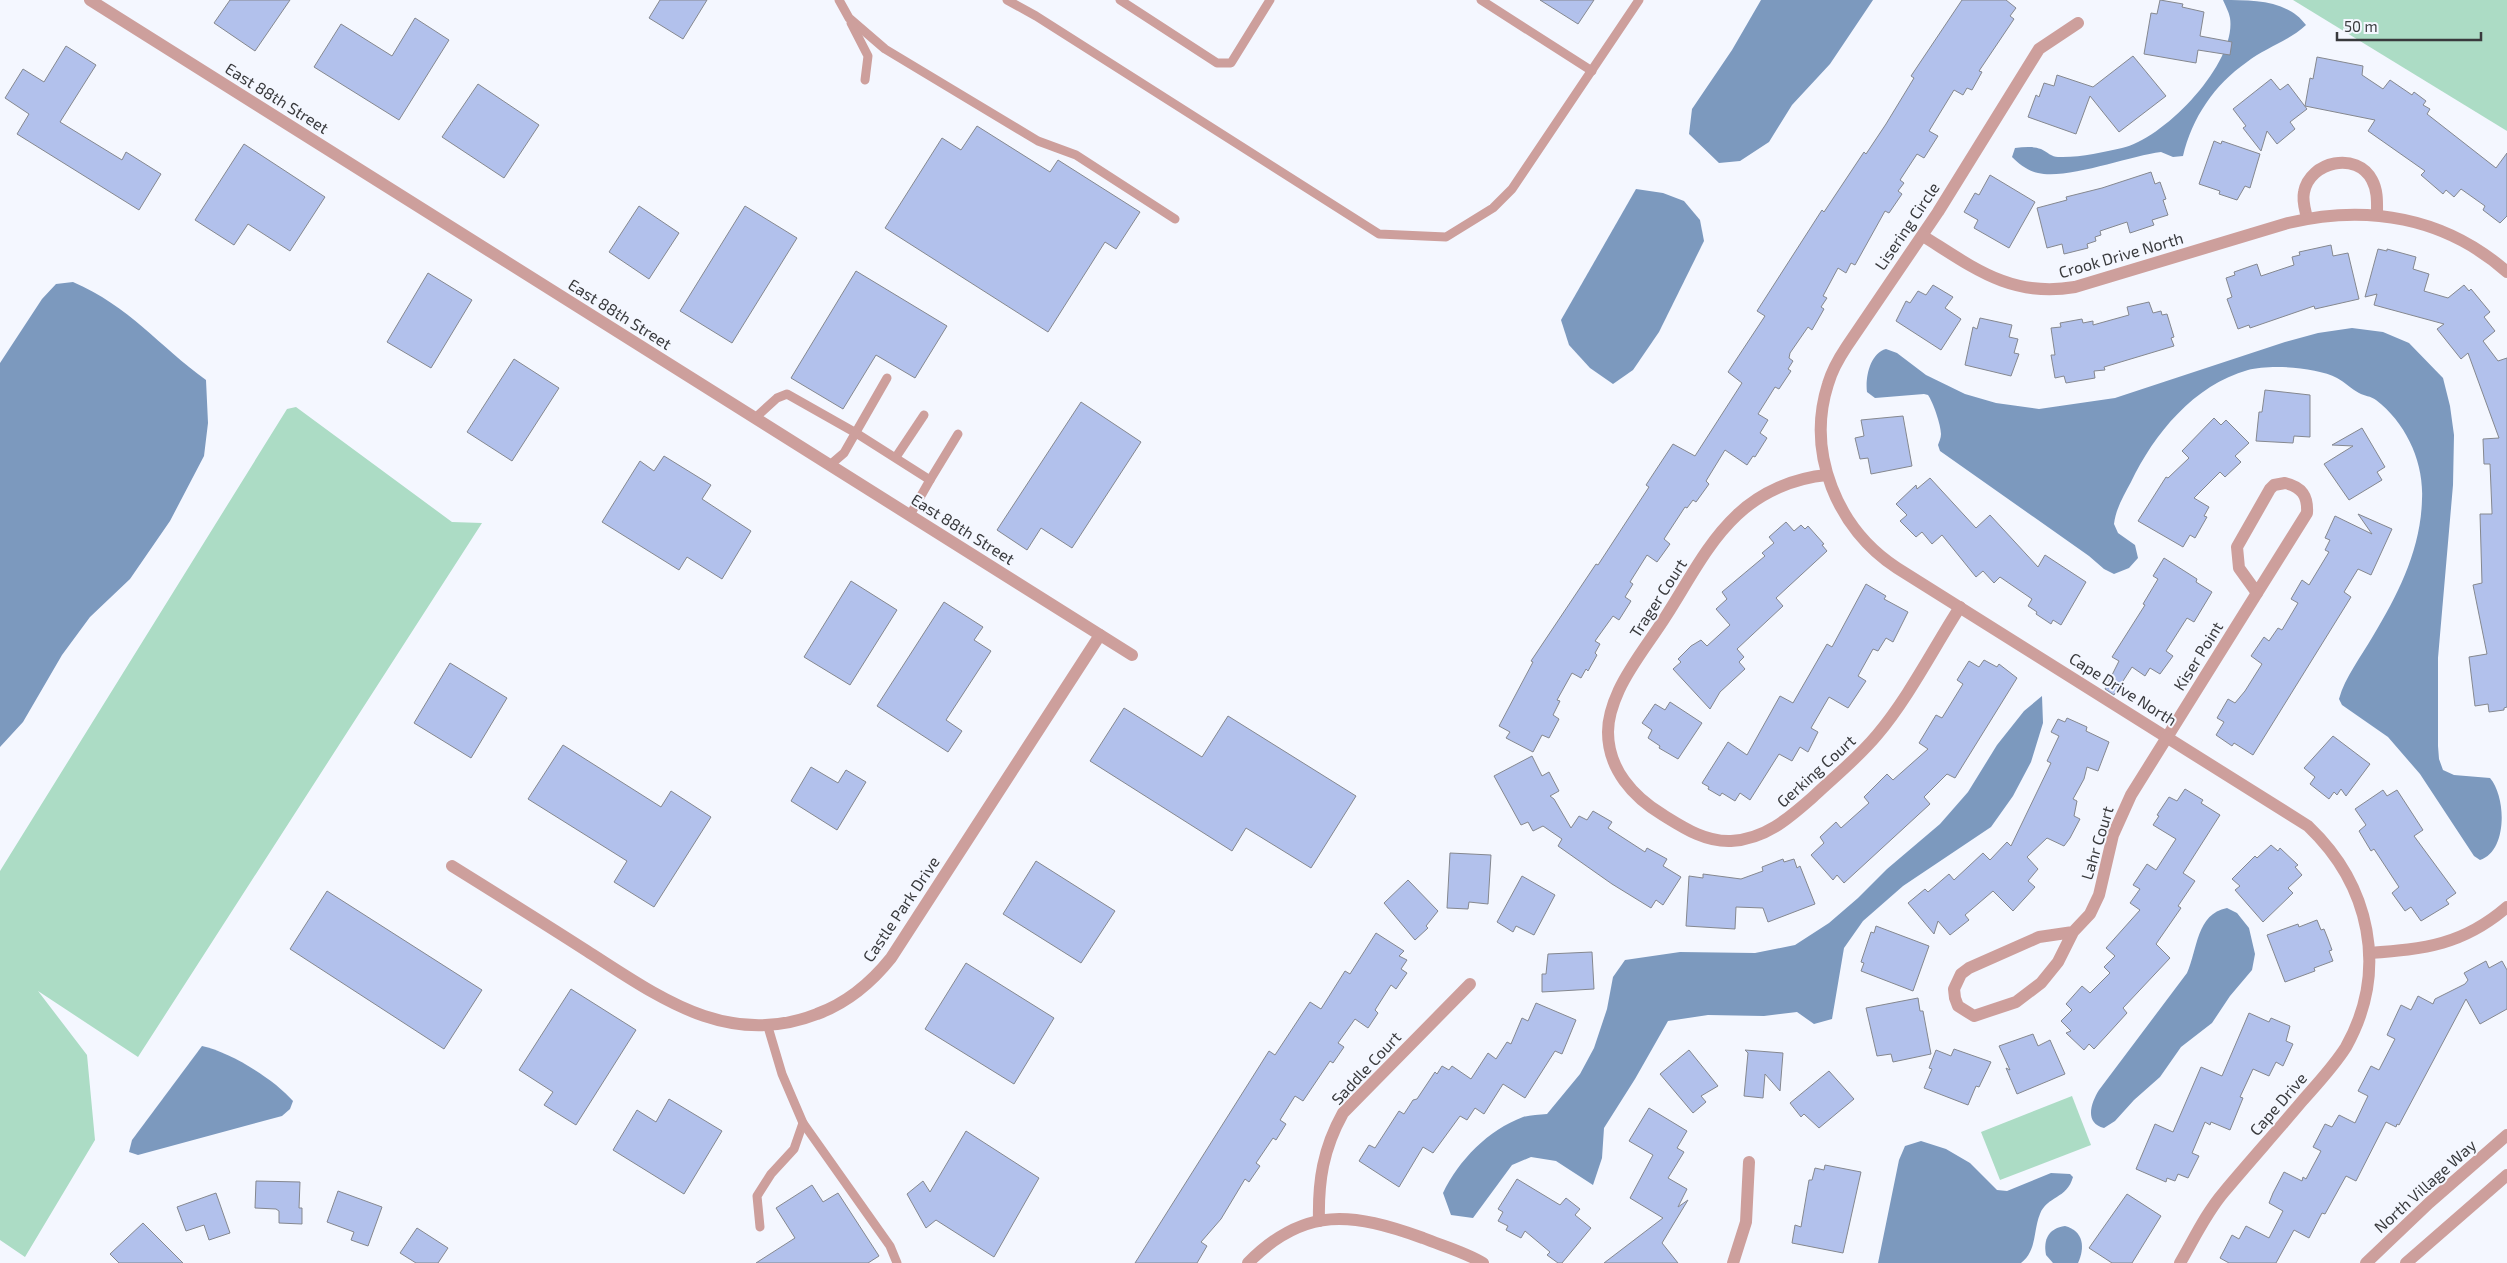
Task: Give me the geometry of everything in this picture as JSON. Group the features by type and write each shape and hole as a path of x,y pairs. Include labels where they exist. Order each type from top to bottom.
{"street":[{"name":"East 88th Street","path":"90,0 1132,655"},
{"name":"Lisering Circle","path":"1827,475 1822,451 1821,421 1831,376 1856,330 1923,236 2039,49 2078,23"},
{"path":"2307,218 2303,202 2308,181 2324,166 2342,162 2354,165 2372,180 2377,197 2377,215"},
{"name":"Crook Drive North","path":"1923,236 1981,273 2005,284 2022,288 2048,290 2075,287 2307,218 2354,214 2377,215 2402,219 2445,232 2468,244 2507,272"},
{"name":"Cape Drive North","path":"1827,475 1846,517 1875,552 1897,568 2293,816 2321,838 2343,867 2356,891 2366,925 2369,953"},
{"name":"Trager Court","path":"1636,794 1618,772 1610,744 1608,722 1622,683 1718,536 1737,515 1758,498 1783,486 1809,477 1827,475"},
{"name":"Kiser Point","path":"2168,736 2306,518 2307,498 2298,487 2277,484 2270,489 2237,547 2240,568 2257,593"},
{"name":"Gerking Court","path":"1636,794 1650,807 1707,838 1730,841 1746,839 1769,831 1789,818 1853,761 1878,734 1960,607"},
{"name":"Castle Park Drive","path":"452,866 628,977 672,1003 695,1013 740,1026 768,1026 786,1024 829,1010 859,990 885,966 1100,635"},
{"name":"Lahr Court","path":"2073,932 2039,937 1969,968 1956,982 1955,998 1958,1006 1974,1016 1983,1015 2029,994 2041,983 2058,962 2073,932 2090,914 2096,903 2109,849 2124,808 2168,736"},
{"path":"2369,953 2418,950 2445,944 2480,928 2507,907"},
{"name":"Cape Drive","path":"2180,1263 2216,1201 2331,1068 2346,1045 2364,1005 2369,971 2369,953"},
{"name":"Saddle Court","path":"1319,1222 1318,1188 1324,1159 1330,1137 1343,1113 1470,984"},
{"name":"North Village Way","path":"2366,1263 2507,1135"},
{"path":"1733,1263 1746,1222 1749,1162"},
{"path":"2406,1263 2507,1175"},
{"path":"1248,1263 1269,1244 1292,1230 1319,1222 1356,1218 1386,1224 1468,1255 1483,1263"}],"lane":[{"path":"839,0 868,56 865,80"},
{"path":"1006,0 1022,3 1380,234 1446,237 1493,208 1512,189 1639,0"},
{"path":"1120,0 1217,63 1231,63 1270,0"},
{"path":"1482,0 1592,71"},
{"path":"849,18 885,50 1038,141 1076,155 1175,219"},
{"path":"830,465 844,453 887,378"},
{"path":"755,418 777,398 787,394 896,457 930,480"},
{"path":"896,457 924,415"},
{"path":"910,515 958,434"},
{"path":"768,1026 782,1074 803,1123 890,1246 897,1263"},
{"path":"760,1227 757,1196 771,1174 794,1149 803,1123"}],"green space":[{"path":"2293,0 2507,0 2507,131"},
{"path":"296,407 452,522 482,523 138,1057 38,991 87,1055 95,1140 25,1257 0,1240 0,871 287,409"},
{"path":"2072,1096 2091,1145 2000,1180 1981,1132"}],"water":[{"path":"1761,0 1873,0 1830,64 1792,105 1769,142 1740,161 1719,163 1689,134 1692,109 1732,50"},
{"path":"2223,0 2258,1 2280,6 2290,11 2306,25 2292,36 2254,57 2224,81 2206,103 2192,129 2183,156 2173,157 2161,152 2081,170 2050,174 2031,171 2012,157 2015,148 2025,147 2038,148 2058,157 2074,157 2099,153 2139,142 2158,130 2194,96 2210,77 2222,56 2229,36 2230,18"},
{"path":"1636,189 1663,193 1684,201 1700,220 1704,241 1659,332 1633,370 1613,384 1590,368 1569,345 1561,320"},
{"path":"73,282 111,303 143,327 206,380 208,423 204,456 170,521 130,579 90,617 62,655 23,722 0,747 0,363 42,299 56,284"},
{"path":"2352,328 2383,332 2409,343 2443,378 2450,406 2454,435 2453,485 2438,658 2438,746 2439,759 2443,770 2454,775 2490,778 2496,787 2501,811 2502,824 2500,836 2489,855 2480,860 2474,856 2420,774 2388,737 2342,705 2339,699 2349,675 2399,588 2413,554 2421,518 2422,485 2416,457 2411,444 2396,420 2376,400 2353,390 2328,374 2306,369 2281,367 2248,370 2228,377 2210,387 2193,399 2164,429 2140,464 2123,497 2114,524 2118,533 2135,545 2138,558 2129,568 2114,574 2104,569 2089,556 1940,451 1938,445 1941,435 1940,425 1928,395 1875,398 1867,392 1868,373 1872,361 1876,355 1886,349 1897,353 1926,375 1965,394 1996,403 2039,409 2115,398 2285,342 2318,333"},
{"path":"2042,696 2043,723 2031,762 2013,796 1991,827 1903,886 1863,921 1844,948 1832,1019 1814,1024 1797,1012 1764,1016 1708,1015 1668,1021 1604,1128 1602,1158 1593,1185 1556,1161 1531,1157 1512,1165 1473,1218 1451,1215 1443,1193 1466,1158 1487,1138 1510,1123 1526,1116 1547,1114 1580,1074 1594,1048 1607,1009 1613,977 1625,960 1680,952 1755,953 1795,945 1829,923 1887,869 1940,824 1968,792 1997,745 2024,711"},
{"path":"2227,908 2237,913 2249,928 2255,954 2252,970 2230,996 2212,1023 2181,1047 2160,1077 2134,1100 2115,1121 2104,1128 2098,1125 2094,1122 2091,1112 2099,1090 2187,973 2200,934 2209,917"},
{"path":"202,1046 238,1060 275,1084 293,1101 290,1109 282,1116 138,1155 129,1152 132,1140"},
{"path":"1921,1141 1946,1149 1970,1163 1997,1190 2007,1191 2051,1173 2070,1174 2073,1177 2066,1190 2043,1208 2030,1253 2021,1263 1878,1263 1899,1160 1905,1146"},
{"path":"2065,1226 2076,1232 2081,1241 2082,1252 2078,1263 2053,1263 2046,1255 2045,1244 2048,1235 2055,1229"}],"building":[{"path":"230,0 290,0 255,51 214,23"},
{"path":"660,0 707,0 683,39 649,18"},
{"path":"1540,0 1594,0 1578,24"},
{"path":"1962,0 2006,0 2016,8 2010,16 2014,19 1979,71 1982,72 1972,90 1967,88 1963,95 1954,90 1929,131 1938,136 1924,158 1917,154 1900,180 1904,183 1898,191 1902,194 1889,213 1885,211 1855,265 1851,263 1846,273 1838,268 1823,296 1827,298 1821,307 1824,309 1812,330 1808,327 1790,353 1789,358 1793,361 1788,369 1791,371 1779,389 1775,387 1758,414 1768,420 1760,433 1767,438 1755,457 1753,456 1747,465 1725,450 1706,481 1709,484 1696,502 1693,500 1687,508 1685,507 1664,539 1670,544 1657,562 1647,555 1630,582 1633,584 1625,597 1631,601 1619,620 1613,616 1595,641 1600,644 1595,653 1597,655 1588,671 1586,669 1581,678 1572,673 1557,700 1560,701 1553,715 1559,719 1549,738 1542,735 1533,752 1506,738 1510,732 1499,726 1533,662 1531,661 1596,564 1598,565 1649,487 1646,485 1673,444 1695,456 1742,383 1728,372 1765,316 1757,311 1822,210 1824,212 1864,152 1866,154 1886,124 1914,78 1911,76"},
{"path":"2160,0 2183,4 2182,7 2204,12 2200,36 2232,42 2230,55 2198,50 2196,63 2144,54 2151,13 2157,14"},
{"path":"415,18 449,40 399,120 314,67 341,24 392,56"},
{"path":"66,46 96,65 60,122 122,160 126,152 161,174 139,210 17,134 29,114 5,98 23,69 44,82"},
{"path":"2133,56 2166,96 2119,132 2090,96 2076,134 2028,117 2036,95 2039,97 2044,83 2054,86 2057,75 2093,87"},
{"path":"2317,57 2363,66 2362,75 2383,89 2390,80 2412,95 2414,92 2426,101 2423,105 2430,109 2427,114 2496,168 2507,153 2507,216 2500,223 2483,210 2485,206 2461,189 2454,197 2446,190 2443,194 2421,175 2425,171 2368,131 2375,120 2305,106 2310,78 2313,79"},
{"path":"2271,79 2280,90 2288,84 2307,109 2290,122 2295,129 2277,144 2267,131 2261,151 2243,128 2246,126 2233,109"},
{"path":"478,84 539,125 504,178 442,137"},
{"path":"977,126 1050,172 1058,160 1140,212 1116,249 1105,242 1048,332 885,228 942,138 961,150"},
{"path":"2214,141 2221,144 2222,141 2260,154 2250,188 2245,186 2237,200 2219,194 2220,191 2199,184"},
{"path":"244,144 325,197 290,251 248,224 234,245 195,220"},
{"path":"2151,172 2155,184 2160,182 2166,199 2163,200 2168,215 2152,220 2154,225 2130,233 2127,222 2100,231 2101,235 2095,237 2096,241 2087,244 2088,248 2064,254 2062,244 2047,248 2037,208 2067,200 2066,197 2102,188"},
{"path":"1990,175 2035,202 2009,248 1974,228 1978,220 1964,212 1975,193 1979,195"},
{"path":"639,206 679,233 649,279 609,252"},
{"path":"745,206 797,238 732,343 680,311"},
{"path":"2331,245 2333,256 2348,253 2359,299 2315,309 2314,306 2250,328 2249,325 2238,329 2227,299 2232,297 2226,278 2235,275 2234,272 2257,264 2261,276 2294,265 2292,257 2300,255 2299,252"},
{"path":"2378,249 2387,251 2387,249 2416,257 2413,269 2429,274 2424,291 2448,298 2464,285 2469,291 2471,289 2490,312 2484,317 2495,331 2483,341 2498,361 2507,358 2507,707 2504,710 2489,712 2488,704 2475,706 2469,657 2487,654 2473,585 2482,583 2480,514 2492,514 2490,464 2484,464 2483,439 2499,438 2468,353 2461,359 2437,329 2444,324 2374,305 2377,294 2365,297"},
{"path":"856,271 947,326 915,378 876,355 843,409 791,378"},
{"path":"428,273 472,300 431,368 387,342"},
{"path":"1933,285 1953,297 1945,308 1961,319 1941,350 1896,321 1906,301 1910,303 1918,291 1926,295"},
{"path":"2149,302 2153,313 2161,311 2162,315 2167,314 2174,337 2171,338 2174,346 2104,367 2105,370 2094,371 2095,378 2066,383 2064,376 2055,378 2051,355 2055,355 2051,328 2061,327 2060,323 2082,319 2083,323 2093,321 2093,325 2129,315 2127,307"},
{"path":"1980,318 2012,325 2009,337 2018,339 2014,353 2019,354 2011,376 1965,365 1973,327 1977,329"},
{"path":"514,359 559,388 512,461 467,432"},
{"path":"2265,390 2310,395 2310,437 2294,436 2293,443 2256,441 2259,412 2262,412"},
{"path":"1081,402 1141,442 1072,548 1041,528 1027,550 997,530"},
{"path":"1903,416 1912,466 1871,474 1868,458 1860,459 1855,438 1864,436 1861,420"},
{"path":"2214,418 2221,425 2226,420 2249,443 2235,456 2241,462 2225,477 2220,472 2194,498 2209,507 2204,516 2207,517 2195,538 2190,535 2183,547 2138,521 2166,477 2168,478 2189,458 2182,451"},
{"path":"2362,428 2385,467 2377,472 2382,480 2349,500 2324,464 2353,446 2332,445"},
{"path":"664,456 711,485 702,499 751,531 722,579 687,557 679,570 602,522 640,461 654,471"},
{"path":"1930,478 1976,528 1990,515 2038,567 2045,555 2086,582 2061,625 2053,620 2051,624 2036,614 2037,612 2028,606 2032,599 2000,577 1994,583 1983,571 1976,577 1942,535 1932,544 1922,532 1916,537 1900,521 1907,515 1896,504 1916,485 1917,489"},
{"path":"2358,514 2392,529 2371,575 2358,569 2344,592 2351,597 2253,755 2234,743 2232,746 2216,735 2224,722 2217,718 2228,699 2235,703 2245,691 2262,664 2251,656 2264,637 2269,641 2278,628 2282,630 2298,603 2291,599 2302,580 2309,585 2329,552 2325,550 2330,540 2325,538 2335,516 2372,534"},
{"path":"1786,522 1794,531 1801,525 1805,529 1808,526 1824,544 1822,545 1827,551 1776,598 1783,606 1737,649 1744,657 1739,662 1745,669 1720,692 1710,709 1673,669 1681,662 1678,659 1691,646 1701,640 1707,646 1730,625 1716,609 1727,599 1722,592 1765,556 1762,553 1774,543 1769,537"},
{"path":"2164,558 2197,579 2196,582 2212,592 2194,622 2187,618 2166,651 2173,656 2160,674 2150,668 2145,676 2132,667 2114,695 2105,689 2119,661 2112,657 2145,605 2143,604 2158,579 2153,576"},
{"path":"851,581 897,610 850,685 804,657"},
{"path":"1866,584 1886,596 1884,599 1908,612 1893,642 1886,638 1878,651 1873,649 1858,676 1866,681 1848,708 1829,697 1811,728 1818,732 1808,752 1800,747 1792,761 1779,754 1750,800 1740,793 1735,801 1722,793 1720,796 1708,789 1709,787 1702,783 1728,742 1747,755 1780,696 1793,703 1827,644 1832,647"},
{"path":"944,602 983,627 974,640 991,651 946,720 962,731 948,752 877,706"},
{"path":"1984,660 1997,667 1999,664 2017,678 1955,778 1947,774 1924,797 1930,804 1844,883 1837,875 1833,880 1811,855 1824,843 1820,837 1836,822 1841,828 1869,803 1864,797 1887,774 1893,780 1928,749 1919,743 1936,715 1942,718 1963,684 1957,680 1969,661 1979,667"},
{"path":"450,663 507,698 471,758 414,723"},
{"path":"1670,702 1702,723 1678,759 1659,748 1660,746 1648,738 1652,730 1642,723 1655,704 1665,710"},
{"path":"1124,708 1202,757 1228,716 1356,796 1311,868 1246,828 1232,851 1090,761"},
{"path":"2067,718 2087,727 2086,731 2109,742 2098,771 2087,767 2084,779 2073,799 2077,801 2074,816 2080,819 2070,838 2064,846 2047,838 2027,857 2038,869 2028,881 2035,887 2013,911 1993,891 1965,915 1969,920 1950,935 1938,921 1934,934 1908,903 1925,889 1928,892 1949,874 1954,880 1983,853 1990,860 2007,842 2011,846 2051,763 2047,761 2059,736 2051,732 2058,719 2065,722"},
{"path":"2333,736 2370,764 2346,796 2341,789 2337,795 2334,792 2329,799 2310,784 2315,777 2304,768"},
{"path":"563,745 661,807 671,791 711,817 654,907 614,882 627,861 528,799"},
{"path":"1532,756 1542,776 1549,772 1559,791 1550,796 1554,799 1571,828 1579,816 1587,820 1593,811 1612,822 1608,828 1645,852 1647,848 1667,859 1663,866 1681,877 1663,905 1656,900 1651,908 1612,884 1558,846 1562,839 1543,826 1533,831 1528,822 1521,825 1494,776"},
{"path":"811,767 838,783 846,770 866,782 837,830 791,801"},
{"path":"2185,789 2203,800 2201,803 2220,815 2183,873 2195,881 2178,906 2181,908 2156,944 2170,958 2123,1008 2127,1013 2094,1049 2089,1044 2084,1050 2066,1033 2071,1031 2061,1021 2072,1010 2066,1004 2082,986 2090,993 2110,973 2104,967 2115,956 2106,948 2140,910 2130,903 2140,889 2133,885 2147,864 2156,870 2176,839 2153,825 2159,816 2157,815 2169,797 2177,801"},
{"path":"2383,790 2387,796 2397,790 2423,830 2414,836 2456,893 2446,900 2449,904 2421,921 2411,907 2405,911 2392,893 2399,887 2374,849 2371,851 2359,831 2366,825 2355,809"},
{"path":"2271,845 2278,851 2280,848 2298,865 2295,867 2302,875 2288,888 2293,893 2263,922 2235,890 2240,886 2232,879 2255,856 2257,858"},
{"path":"1450,853 1491,855 1488,904 1469,902 1468,909 1447,908"},
{"path":"1783,859 1784,862 1794,859 1797,868 1800,866 1815,904 1768,922 1763,908 1736,907 1735,929 1686,926 1689,876 1703,878 1703,874 1741,879 1763,871 1762,867"},
{"path":"1036,861 1115,911 1081,963 1003,914"},
{"path":"1522,876 1555,895 1534,935 1516,926 1513,932 1497,922"},
{"path":"1408,880 1438,911 1426,926 1428,928 1415,940 1384,903"},
{"path":"327,891 482,990 444,1049 290,949"},
{"path":"2317,920 2321,930 2324,929 2328,939 2332,950 2329,951 2333,961 2314,968 2315,971 2285,982 2267,935 2298,924 2299,927"},
{"path":"1876,926 1929,946 1913,991 1861,971 1864,963 1861,962 1871,932 1874,933"},
{"path":"1376,933 1404,951 1399,956 1407,960 1401,969 1407,973 1396,989 1391,985 1375,1010 1378,1013 1368,1028 1355,1019 1338,1043 1344,1047 1333,1063 1330,1061 1303,1101 1295,1096 1280,1120 1286,1124 1276,1140 1273,1138 1256,1163 1260,1166 1249,1182 1245,1179 1221,1219 1201,1242 1207,1246 1197,1263 1135,1263 1269,1051 1275,1055 1310,1002 1321,1009 1345,971 1350,974"},
{"path":"1592,952 1594,989 1542,992 1542,974 1546,974 1548,954"},
{"path":"2486,961 2489,968 2502,961 2507,970 2507,1009 2480,1024 2466,999 2399,1125 2397,1124 2396,1127 2386,1122 2356,1181 2346,1176 2325,1214 2322,1213 2309,1238 2294,1230 2276,1263 2229,1263 2220,1258 2232,1235 2239,1239 2246,1226 2269,1238 2283,1211 2269,1203 2273,1193 2284,1172 2302,1181 2303,1177 2306,1179 2321,1151 2313,1147 2325,1124 2332,1127 2339,1115 2355,1123 2368,1096 2358,1091 2371,1066 2379,1070 2395,1039 2387,1035 2401,1005 2411,1010 2418,996 2433,1004 2435,999 2465,984 2468,980 2464,973"},
{"path":"966,963 1054,1018 1014,1084 925,1029"},
{"path":"571,989 636,1030 576,1125 544,1105 553,1092 519,1070"},
{"path":"1918,998 1920,1011 1923,1011 1931,1054 1893,1062 1891,1054 1877,1056 1866,1008"},
{"path":"1536,1003 1576,1020 1562,1054 1555,1051 1525,1098 1503,1084 1484,1114 1475,1108 1467,1120 1460,1116 1433,1153 1423,1147 1399,1187 1359,1161 1369,1145 1375,1148 1399,1111 1404,1114 1413,1100 1417,1099 1435,1072 1437,1074 1442,1066 1449,1070 1452,1066 1471,1079 1488,1053 1496,1059 1507,1042 1511,1044 1522,1018 1528,1021"},
{"path":"2249,1013 2269,1022 2271,1018 2290,1026 2286,1041 2293,1044 2283,1066 2276,1062 2269,1076 2253,1069 2240,1097 2243,1098 2230,1130 2211,1122 2210,1125 2205,1122 2192,1153 2199,1156 2188,1178 2178,1174 2175,1181 2167,1178 2166,1182 2136,1169 2155,1124 2173,1132 2201,1067 2222,1076"},
{"path":"2033,1034 2038,1046 2050,1040 2065,1074 2017,1094 2006,1068 2010,1070 1999,1046"},
{"path":"1954,1049 1991,1062 1979,1087 1976,1086 1968,1105 1924,1088 1932,1069 1929,1068 1936,1050 1951,1056"},
{"path":"1689,1050 1718,1086 1701,1096 1706,1102 1693,1113 1660,1074"},
{"path":"1745,1050 1783,1053 1780,1091 1765,1074 1763,1098 1744,1096 1748,1053"},
{"path":"1829,1071 1854,1099 1819,1128 1804,1114 1801,1117 1790,1103"},
{"path":"669,1099 722,1131 684,1194 613,1150 637,1110 656,1122"},
{"path":"1649,1108 1687,1131 1677,1148 1684,1152 1668,1178 1687,1189 1678,1207 1688,1200 1662,1243 1678,1263 1604,1263 1663,1218 1630,1198 1653,1155 1629,1141"},
{"path":"966,1131 1039,1178 994,1257 936,1220 926,1228 907,1194 923,1181 930,1192"},
{"path":"1825,1165 1861,1172 1843,1253 1792,1243 1795,1225 1801,1227 1809,1180 1812,1180 1815,1168 1824,1170"},
{"path":"1517,1179 1560,1205 1566,1198 1580,1209 1575,1215 1591,1228 1562,1263 1558,1263 1547,1255 1550,1252 1525,1231 1521,1238 1506,1230 1508,1226 1498,1221 1503,1212 1498,1209"},
{"path":"256,1181 300,1182 299,1208 302,1208 302,1224 279,1223 279,1211 276,1209 255,1208"},
{"path":"812,1185 823,1202 838,1193 879,1256 868,1263 756,1263 795,1238 776,1208"},
{"path":"338,1191 382,1207 368,1246 351,1240 354,1232 327,1222"},
{"path":"216,1193 230,1233 209,1240 204,1225 186,1231 177,1207"},
{"path":"2127,1194 2161,1216 2132,1263 2112,1263 2089,1248"},
{"path":"143,1223 183,1263 119,1263 110,1254"},
{"path":"417,1228 448,1248 438,1263 416,1263 400,1253"}]}
